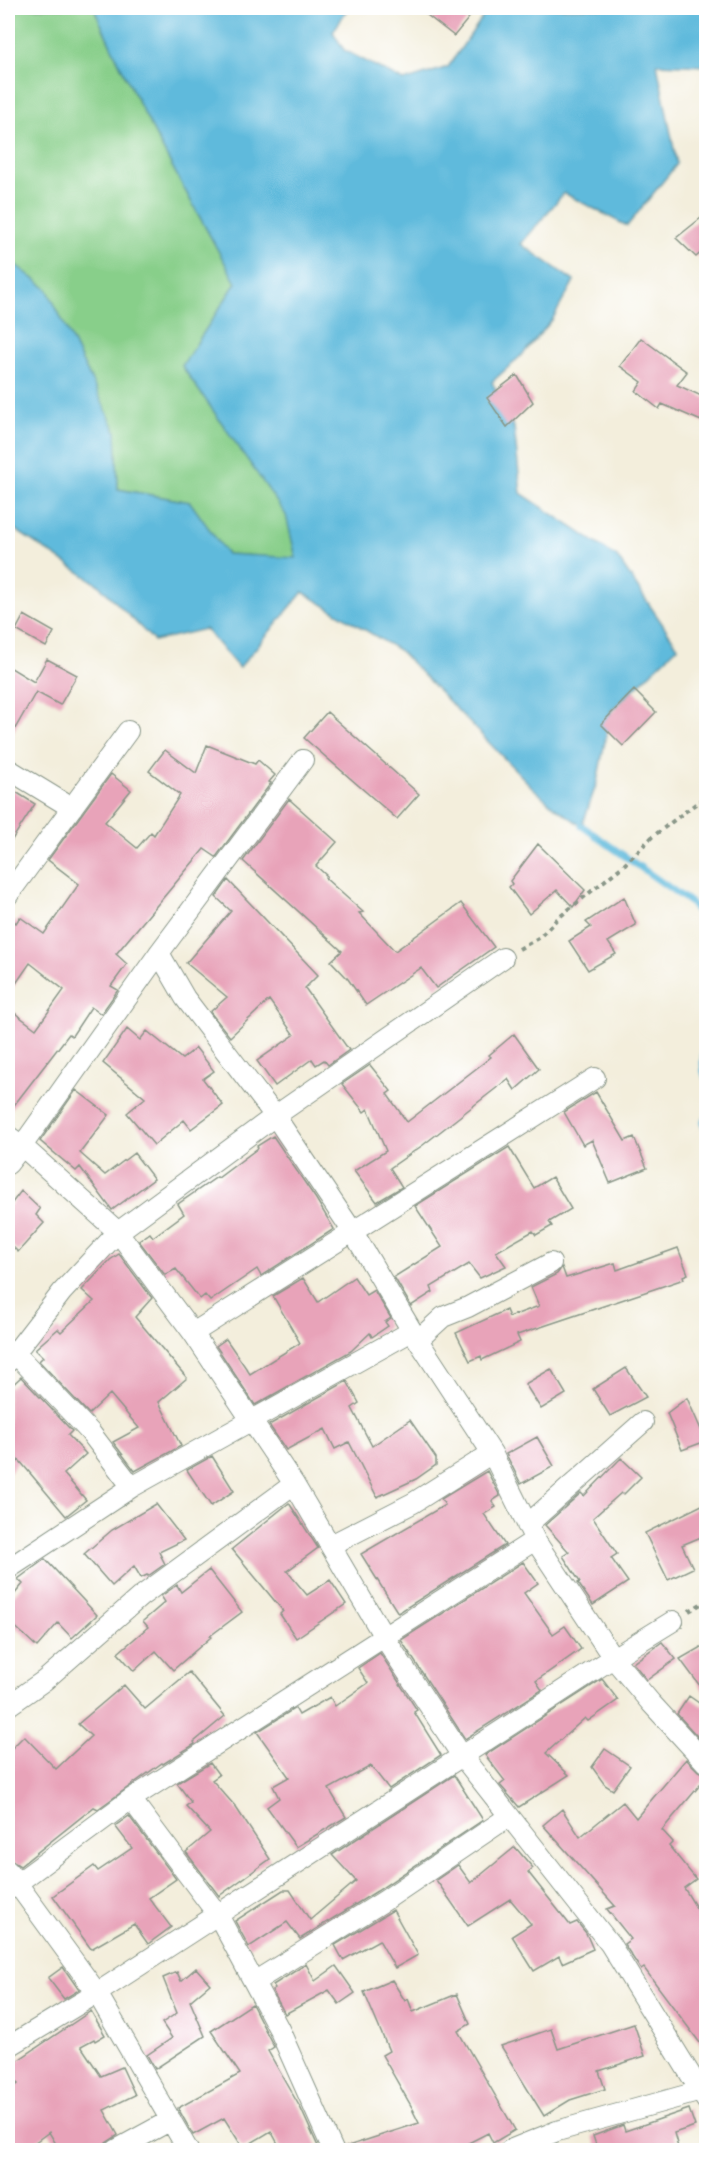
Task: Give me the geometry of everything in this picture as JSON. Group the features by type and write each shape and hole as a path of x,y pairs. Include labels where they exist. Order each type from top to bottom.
{"street":[{"path":"8,895 129,731"},
{"path":"8,1164 15,1141 303,760"},
{"path":"8,769 72,808"},
{"path":"159,953 185,998 275,1116 353,1232 415,1336 492,1453 531,1532 613,1658 706,1763"},
{"path":"132,1487 90,1432 11,1357 62,1292 118,1232 275,1116 503,958"},
{"path":"193,1333 595,1078"},
{"path":"15,1141 118,1232 193,1333 294,1484 384,1637 462,1756 610,1944 705,2093 556,2131 510,2151"},
{"path":"8,1569 132,1487 251,1420 415,1336 443,1317 551,1263"},
{"path":"188,2151 97,1992 11,1882 131,1799 384,1637 531,1532 643,1422"},
{"path":"331,1545 413,1503 492,1453"},
{"path":"8,1706 45,1680 140,1597 294,1484"},
{"path":"8,2047 218,1915 673,1621"},
{"path":"131,1799 218,1915 279,2029 333,2151"},
{"path":"254,1982 384,1901 508,1817"},
{"path":"116,2151 171,2120"}],"path":[{"path":"503,958 540,937 557,919 624,865 652,837 706,796"}],"green space":[{"path":"8,8 94,8 144,112 236,283 182,366 287,515 296,559 227,554 189,502 118,489 116,431 47,289 8,259"}],"water":[{"path":"94,8 348,8 333,32 344,50 404,81 448,67 489,8 706,8 706,66 657,64 677,164 627,226 564,193 521,244 574,281 552,320 524,353 492,382 514,427 521,493 617,557 678,647 611,711 597,782 582,826 533,788 400,651 303,592 239,668 205,629 154,641 99,585 8,525 8,259 47,289 116,431 118,489 190,502 227,554 296,558 286,515 182,366 236,283 144,112"}],"building":[{"path":"418,8 477,8 454,36"},
{"path":"706,214 706,248 696,257 676,238"},
{"path":"641,338 687,372 677,385 706,398 706,423 662,404 659,409 636,391 642,382 620,366"},
{"path":"517,375 533,402 507,427 487,398"},
{"path":"24,615 54,632 46,647 16,630"},
{"path":"47,659 77,675 60,705 36,692 8,741 8,666 34,682"},
{"path":"634,690 656,712 623,746 601,724"},
{"path":"327,712 419,794 397,819 304,738"},
{"path":"207,745 255,764 258,760 275,775 269,782 271,783 216,857 204,849 116,954 127,964 111,986 118,990 101,1014 91,1007 72,1036 69,1034 8,1113 8,1008 36,1029 64,990 30,963 8,995 8,935 14,921 16,923 20,917 44,934 79,884 48,860 111,774 131,790 105,822 137,848 151,832 154,835 180,795 149,771 165,750 196,773"},
{"path":"8,787 35,804 8,846"},
{"path":"289,799 337,842 316,866 327,876 325,878 363,912 359,913 395,951 461,903 494,947 436,988 421,968 366,1005 348,979 331,961 342,951 243,861"},
{"path":"538,844 585,890 573,907 557,890 529,914 509,887 512,884 510,881"},
{"path":"228,880 318,975 305,988 349,1050 328,1065 324,1060 316,1065 312,1059 275,1086 257,1061 294,1035 269,1000 230,1037 210,1012 227,997 186,963 231,911 216,897"},
{"path":"624,897 636,925 608,942 616,954 588,970 569,941 591,927 586,922"},
{"path":"127,1029 140,1040 147,1031 182,1059 196,1048 214,1071 203,1079 223,1105 191,1129 184,1120 154,1145 127,1113 145,1098 103,1063"},
{"path":"514,1034 539,1069 515,1090 508,1079 390,1168 402,1187 377,1202 354,1171 386,1151 368,1109 364,1112 342,1084 370,1065 391,1091 387,1094 407,1122 491,1057 489,1055"},
{"path":"76,1090 109,1115 80,1153 105,1175 134,1153 154,1179 112,1210 80,1167 76,1171 40,1141"},
{"path":"596,1092 625,1141 634,1137 647,1168 610,1183 592,1140 583,1145 564,1112"},
{"path":"273,1136 334,1229 261,1276 257,1269 210,1301 205,1295 200,1299 176,1269 165,1275 139,1241 150,1233 153,1237 184,1214 178,1204 218,1178"},
{"path":"509,1147 534,1188 552,1177 571,1209 549,1222 552,1226 536,1235 533,1231 496,1252 506,1266 480,1278 469,1264 431,1287 433,1292 411,1306 394,1277 442,1247 415,1206"},
{"path":"21,1191 40,1209 36,1215 44,1223 18,1252 8,1242 8,1208"},
{"path":"678,1248 688,1274 683,1276 684,1279 517,1335 520,1342 482,1360 481,1356 470,1361 456,1333 506,1310 509,1317 539,1306 531,1287 557,1274 562,1267 566,1278 615,1263 617,1270"},
{"path":"119,1254 152,1298 135,1317 187,1378 159,1402 181,1446 135,1471 113,1442 139,1428 110,1394 89,1414 39,1361 43,1357 35,1349 58,1329 61,1332 94,1301 82,1290 110,1260"},
{"path":"354,1277 366,1295 374,1290 391,1318 385,1322 388,1326 372,1337 370,1333 351,1351 255,1405 216,1346 226,1339 250,1374 300,1343 273,1296 303,1278 318,1302"},
{"path":"626,1368 646,1397 610,1416 593,1389"},
{"path":"551,1369 566,1394 541,1409 525,1384"},
{"path":"21,1377 72,1431 68,1435 86,1454 64,1474 86,1500 66,1516 19,1460 8,1475 8,1389"},
{"path":"347,1381 359,1403 352,1408 372,1446 410,1420 436,1458 436,1465 416,1479 377,1497 349,1442 335,1449 325,1429 286,1450 269,1425"},
{"path":"687,1398 706,1441 682,1450 667,1413"},
{"path":"537,1437 554,1466 521,1484 506,1454"},
{"path":"212,1456 234,1491 211,1506 187,1470"},
{"path":"621,1458 641,1477 623,1495 621,1493 593,1518 617,1554 611,1558 628,1582 593,1605 563,1556 569,1552 545,1525 581,1493 584,1496"},
{"path":"487,1471 500,1496 492,1501 496,1507 484,1514 505,1545 398,1613 361,1554 445,1505 441,1499"},
{"path":"289,1503 318,1548 287,1571 307,1595 330,1580 346,1604 296,1638 280,1614 283,1611 232,1549"},
{"path":"706,1503 706,1535 682,1545 693,1568 668,1580 645,1533"},
{"path":"156,1504 184,1540 159,1552 165,1564 148,1576 141,1578 134,1566 112,1586 84,1554 112,1530"},
{"path":"45,1559 97,1615 72,1638 58,1623 37,1647 8,1620 8,1602 23,1584 18,1579"},
{"path":"523,1562 538,1583 524,1593 553,1634 565,1626 581,1649 536,1681 542,1690 465,1739 401,1640"},
{"path":"209,1570 242,1612 210,1636 173,1670 156,1651 134,1671 118,1653 148,1627 143,1621 165,1602 161,1596 177,1585 181,1592"},
{"path":"662,1642 676,1659 647,1680 633,1663"},
{"path":"706,1644 706,1694 680,1659"},
{"path":"380,1653 417,1710 414,1712 441,1755 389,1789 371,1766 329,1789 346,1817 296,1847 267,1807 279,1798 273,1786 289,1777 257,1732 295,1708 299,1715 330,1697 335,1706 368,1683 358,1668"},
{"path":"189,1672 225,1716 194,1742 195,1744 162,1763 98,1809 94,1807 20,1866 10,1860 8,1856 8,1752 24,1736 56,1769 91,1736 78,1724 124,1685 145,1709"},
{"path":"602,1679 618,1700 588,1721 585,1718 546,1753 569,1775 519,1807 500,1785 505,1781 485,1755"},
{"path":"689,1696 706,1708 706,1746 677,1714"},
{"path":"605,1749 630,1766 613,1790 605,1785 592,1767"},
{"path":"686,1759 698,1771 706,1775 706,1778 662,1830 673,1842 669,1846 696,1879 684,1888 706,1924 706,2051 644,1968 641,1970 624,1944 631,1939 607,1909 615,1906 543,1825 562,1809 580,1837 623,1802 636,1818"},
{"path":"210,1763 219,1775 212,1780 235,1806 270,1859 219,1896 186,1852 210,1832 186,1806 191,1802 177,1783"},
{"path":"454,1775 483,1820 300,1939 287,1922 249,1947 235,1921 283,1890 290,1890 310,1920 356,1881 332,1855"},
{"path":"129,1816 176,1879 149,1898 171,1927 148,1944 134,1924 91,1949 53,1896 94,1866 98,1871 132,1848 115,1826"},
{"path":"515,1847 533,1868 528,1872 570,1925 577,1922 586,1933 593,1949 562,1963 559,1956 534,1971 512,1936 531,1924 510,1899 468,1926 436,1880 458,1865 471,1883"},
{"path":"393,1910 418,1955 395,1968 379,1940 343,1960 335,1945"},
{"path":"306,1964 315,1981 336,1966 355,1993 339,2004 329,1990 285,2014 272,1990 275,1988 273,1985"},
{"path":"63,1967 79,1990 64,1999 48,1978"},
{"path":"196,1968 210,1984 190,2001 205,2036 155,2069 147,2055 172,2038 162,2023 177,2013 163,1978 177,1972 181,1981"},
{"path":"392,1980 405,2001 408,1999 413,2012 457,1994 470,2024 458,2031 515,2130 493,2143 488,2133 453,2151 346,2151 345,2147 419,2123 382,2055 389,2051 364,1992"},
{"path":"252,2004 274,2047 268,2051 301,2109 320,2151 282,2151 271,2131 243,2148 224,2118 193,2135 178,2108 240,2074 211,2031"},
{"path":"91,2011 105,2035 81,2046 101,2076 122,2067 135,2095 104,2110 118,2135 106,2143 104,2151 97,2151 94,2144 82,2151 60,2151 49,2132 23,2151 8,2151 8,2092 18,2084 8,2067"},
{"path":"634,2024 645,2056 599,2071 605,2089 570,2100 544,2116 501,2046 551,2029 558,2049"},
{"path":"689,2109 695,2126 674,2133 679,2151 598,2151 593,2136 623,2125 625,2131"}],"waterway":[{"path":"582,826 691,903 706,921"},
{"path":"706,1035 703,1062 706,1077"},
{"path":"706,1120 704,1122 706,1129"},
{"path":"706,1248 706,1262"}]}
